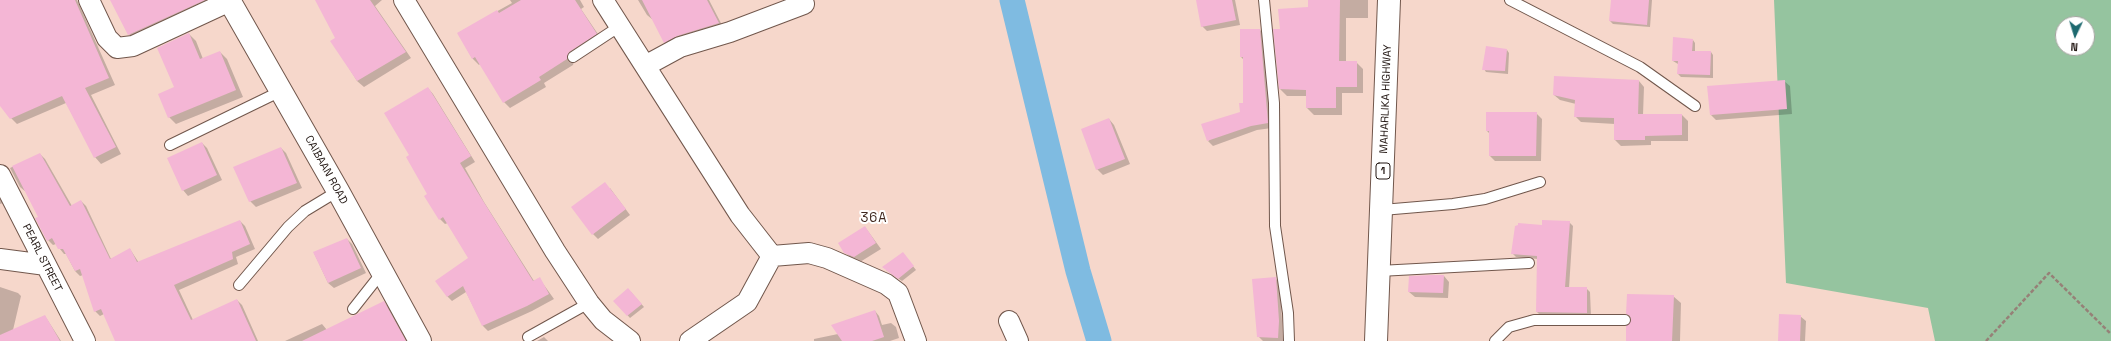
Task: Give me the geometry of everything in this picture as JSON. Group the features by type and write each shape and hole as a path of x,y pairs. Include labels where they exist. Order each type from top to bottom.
{"main road":[{"name":"MAHARLIKA HIGHWAY","path":"1376,341 1390,0"},
{"name":"CAIBAAN ROAD","path":"229,1 383,271 420,341"}],"street":[{"path":"89,0 107,38 117,48 133,46 229,1"},
{"path":"404,0 555,252 603,320 630,341"},
{"path":"604,0 740,215 772,256"},
{"path":"645,66 680,47 804,4"},
{"name":"PEARL STREET","path":"0,175 84,341"},
{"path":"772,256 809,253 827,258 886,284 898,293 916,341"},
{"path":"690,341 747,302 772,256"},
{"path":"0,259 46,265"},
{"path":"1009,321 1018,341"}],"lane":[{"path":"1264,0 1274,104 1275,226 1288,313 1289,341"},
{"path":"1510,0 1640,67 1694,106"},
{"path":"573,57 620,26"},
{"path":"170,145 281,91"},
{"path":"1382,210 1453,204 1485,199 1540,182"},
{"path":"239,285 288,227 305,211 338,191"},
{"path":"1379,270 1529,263"},
{"path":"353,309 383,271"},
{"path":"528,337 589,302"},
{"path":"1495,341 1509,327 1534,320 1625,320"}],"path":[{"path":"1986,341 2049,273 2111,334"}],"green space":[{"path":"1774,0 2111,0 2111,341 1935,341 1928,308 1786,283"}],"building":[{"path":"0,0 75,0 109,78 85,88 116,147 94,158 62,96 10,119 0,106"},
{"path":"110,0 205,0 128,35"},
{"path":"315,0 370,0 406,52 357,81 330,41 335,38"},
{"path":"521,0 575,0 597,34 569,52 567,59 539,77 541,80 503,103 475,57 472,59 457,33 497,10 499,13"},
{"path":"642,0 707,0 719,23 677,36 664,43"},
{"path":"1196,0 1232,0 1236,20 1201,27"},
{"path":"1308,0 1340,0 1339,61 1357,61 1357,87 1336,87 1336,108 1306,108 1306,90 1279,89 1273,29 1280,29 1278,9 1308,7"},
{"path":"1611,0 1649,0 1647,25 1609,21"},
{"path":"1240,29 1260,29 1268,123 1251,126 1207,141 1201,124 1240,112 1239,103 1243,103 1243,57 1240,57"},
{"path":"189,33 200,59 220,51 236,90 168,118 158,94 174,87 157,48"},
{"path":"1673,37 1693,39 1692,51 1711,51 1710,75 1677,74 1678,61 1672,61"},
{"path":"1486,46 1507,49 1505,71 1482,70"},
{"path":"1554,76 1639,80 1638,114 1682,114 1682,135 1645,136 1645,140 1614,140 1614,118 1574,117 1575,100 1553,95"},
{"path":"1785,80 1787,109 1710,115 1707,86"},
{"path":"428,87 471,156 460,163 533,281 540,277 549,294 527,306 482,326 463,286 447,297 435,281 468,258 443,217 439,220 424,196 427,194 406,157 409,155 384,113"},
{"path":"1486,112 1537,112 1536,156 1489,156 1489,131 1486,131"},
{"path":"1109,118 1125,159 1096,170 1081,129"},
{"path":"202,142 217,175 182,191 167,158"},
{"path":"281,147 297,183 249,202 233,167"},
{"path":"40,153 70,206 81,200 110,259 130,248 137,262 240,220 250,244 232,252 233,259 174,285 191,320 237,299 256,341 115,341 101,309 94,312 80,269 75,271 63,249 58,249 52,238 47,241 35,218 38,217 12,166"},
{"path":"605,182 626,209 592,235 571,207"},
{"path":"1542,220 1570,221 1565,287 1587,287 1587,313 1536,312 1537,256 1511,254 1515,226 1518,225 1518,223 1542,225"},
{"path":"865,226 876,243 854,257 844,253 838,243"},
{"path":"347,238 361,268 328,283 313,252"},
{"path":"903,252 914,266 898,279 882,267"},
{"path":"1444,275 1443,293 1408,292 1409,276"},
{"path":"1276,277 1279,321 1278,338 1257,337 1252,279"},
{"path":"628,288 642,304 627,316 613,301"},
{"path":"1627,294 1674,295 1672,341 1626,341 1626,326 1631,320 1630,316 1626,314"},
{"path":"384,301 406,341 302,341"},
{"path":"875,310 884,337 872,341 842,341 831,325"},
{"path":"1779,314 1801,315 1800,341 1778,341"},
{"path":"45,315 60,341 0,341 0,335"}],"waterway":[{"path":"1012,0 1078,271 1099,341"}],"district":[{"name":"36A","path":"874,218"}]}
